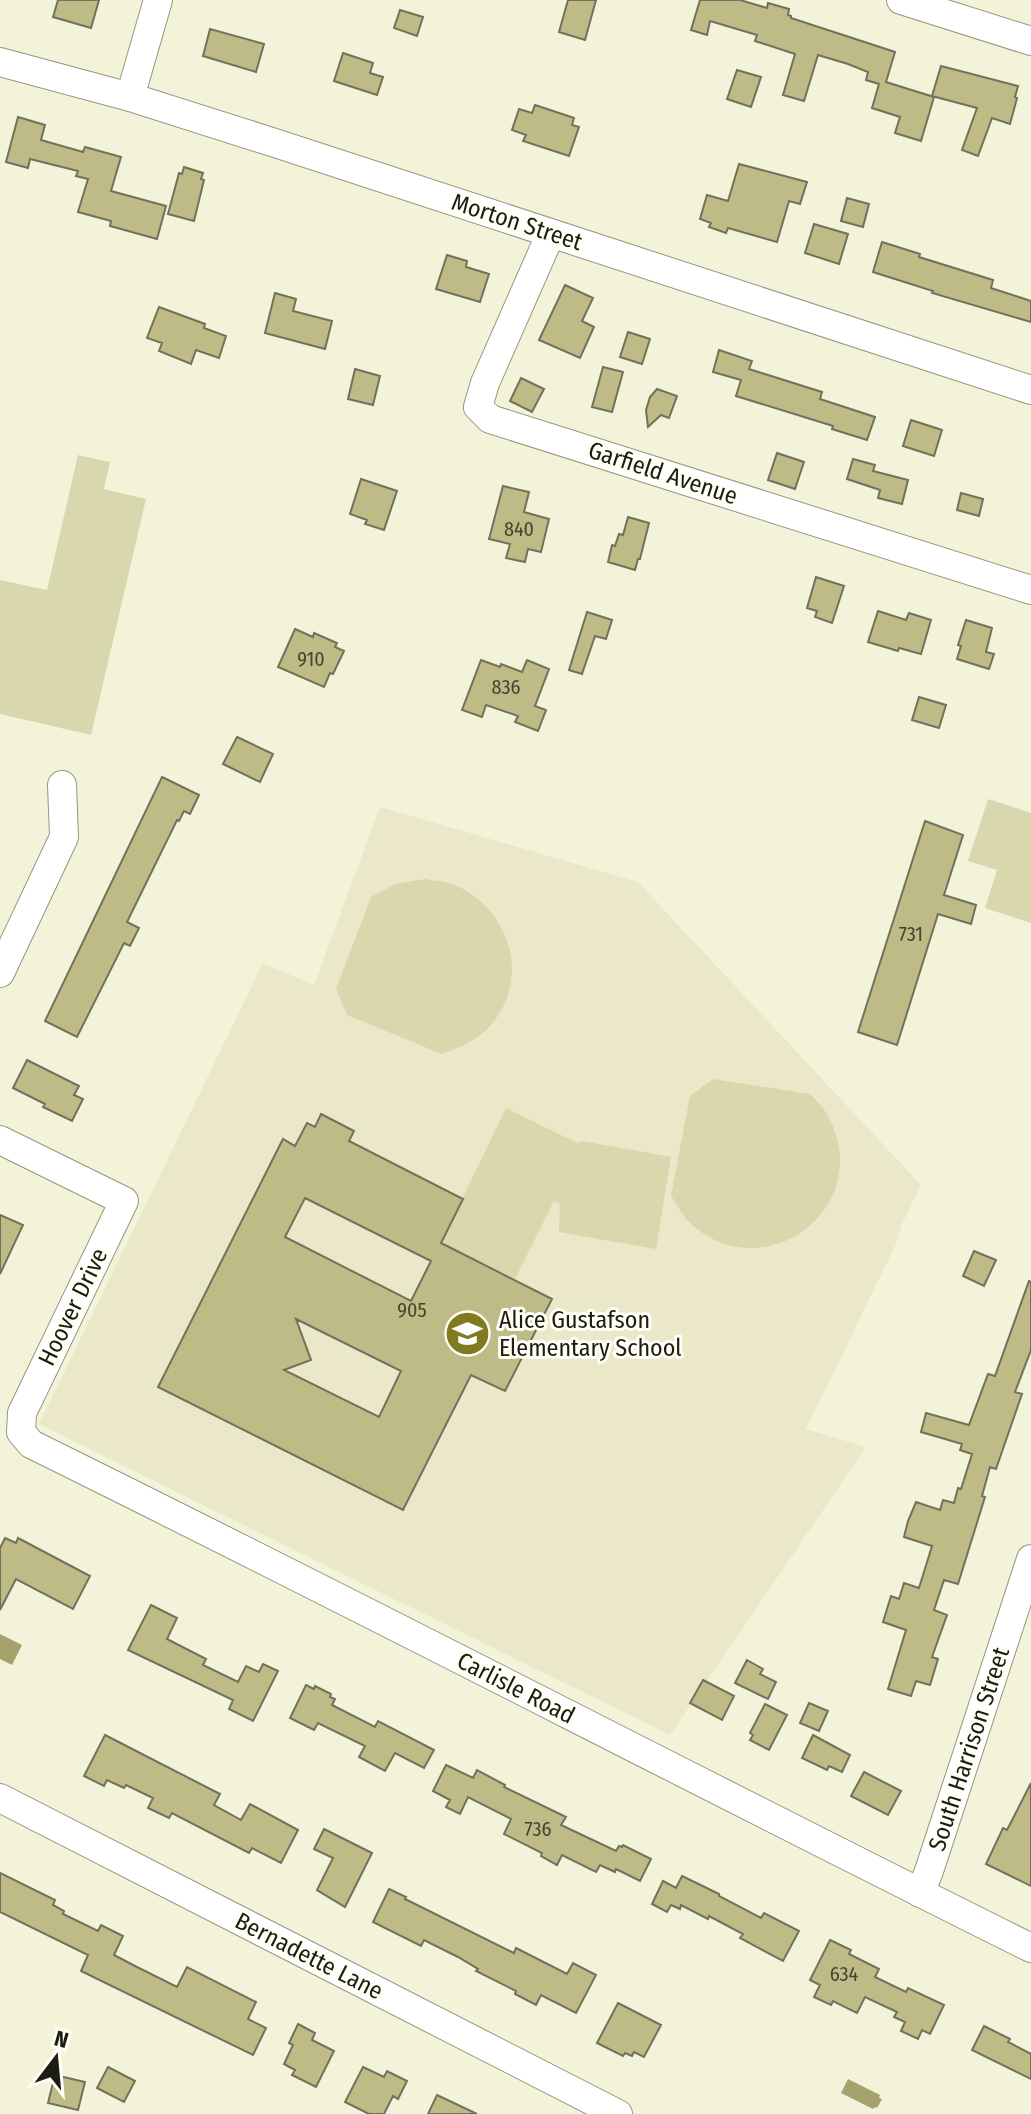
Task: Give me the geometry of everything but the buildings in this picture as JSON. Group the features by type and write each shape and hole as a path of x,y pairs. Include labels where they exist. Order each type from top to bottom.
{"street":[{"path":"130,97 158,0"},
{"path":"901,0 1031,41"},
{"name":"Morton Street","path":"0,62 130,97 1031,390"},
{"name":"Garfield Avenue","path":"551,233 485,383 478,407 490,419 1031,590"},
{"path":"0,973 64,837 62,785"},
{"name":"Hoover Drive","path":"0,1140 124,1201 22,1413"},
{"name":"Carlisle Road","path":"22,1413 21,1432 31,1444 1031,1948"},
{"name":"South Harrison Street","path":"920,1893 1031,1559"},
{"name":"Bernadette Lane","path":"0,1798 565,2102 618,2114"}],"shaded area":[{"path":"78,455 110,462 104,489 146,499 91,735 0,714 0,580 47,590"},
{"path":"988,799 1031,813 1031,923 985,908 997,870 968,861"},
{"name":"Alice Gustafson Elementary School","path":"380,807 638,882 921,1185 901,1226 896,1244 806,1429 866,1447 670,1735 39,1424 263,963 314,985"},
{"path":"425,879 455,885 474,896 490,911 509,947 512,967 510,988 503,1007 490,1026 474,1040 442,1054 347,1015 336,989 371,897 396,884"},
{"path":"713,1079 810,1094 829,1118 839,1151 837,1182 825,1209 804,1230 778,1244 748,1248 718,1241 689,1222 671,1196 690,1096"},
{"path":"506,1108 577,1143 582,1141 671,1157 656,1249 559,1232 560,1204 554,1201 515,1279 441,1243"},
{"path":"0,1634 22,1645 12,1665 0,1659"},
{"path":"848,2079 880,2095 882,2099 877,2108 873,2109 841,2093"}],"place":[{"name":"Alice Gustafson Elementary School","path":"468,1334"}]}
